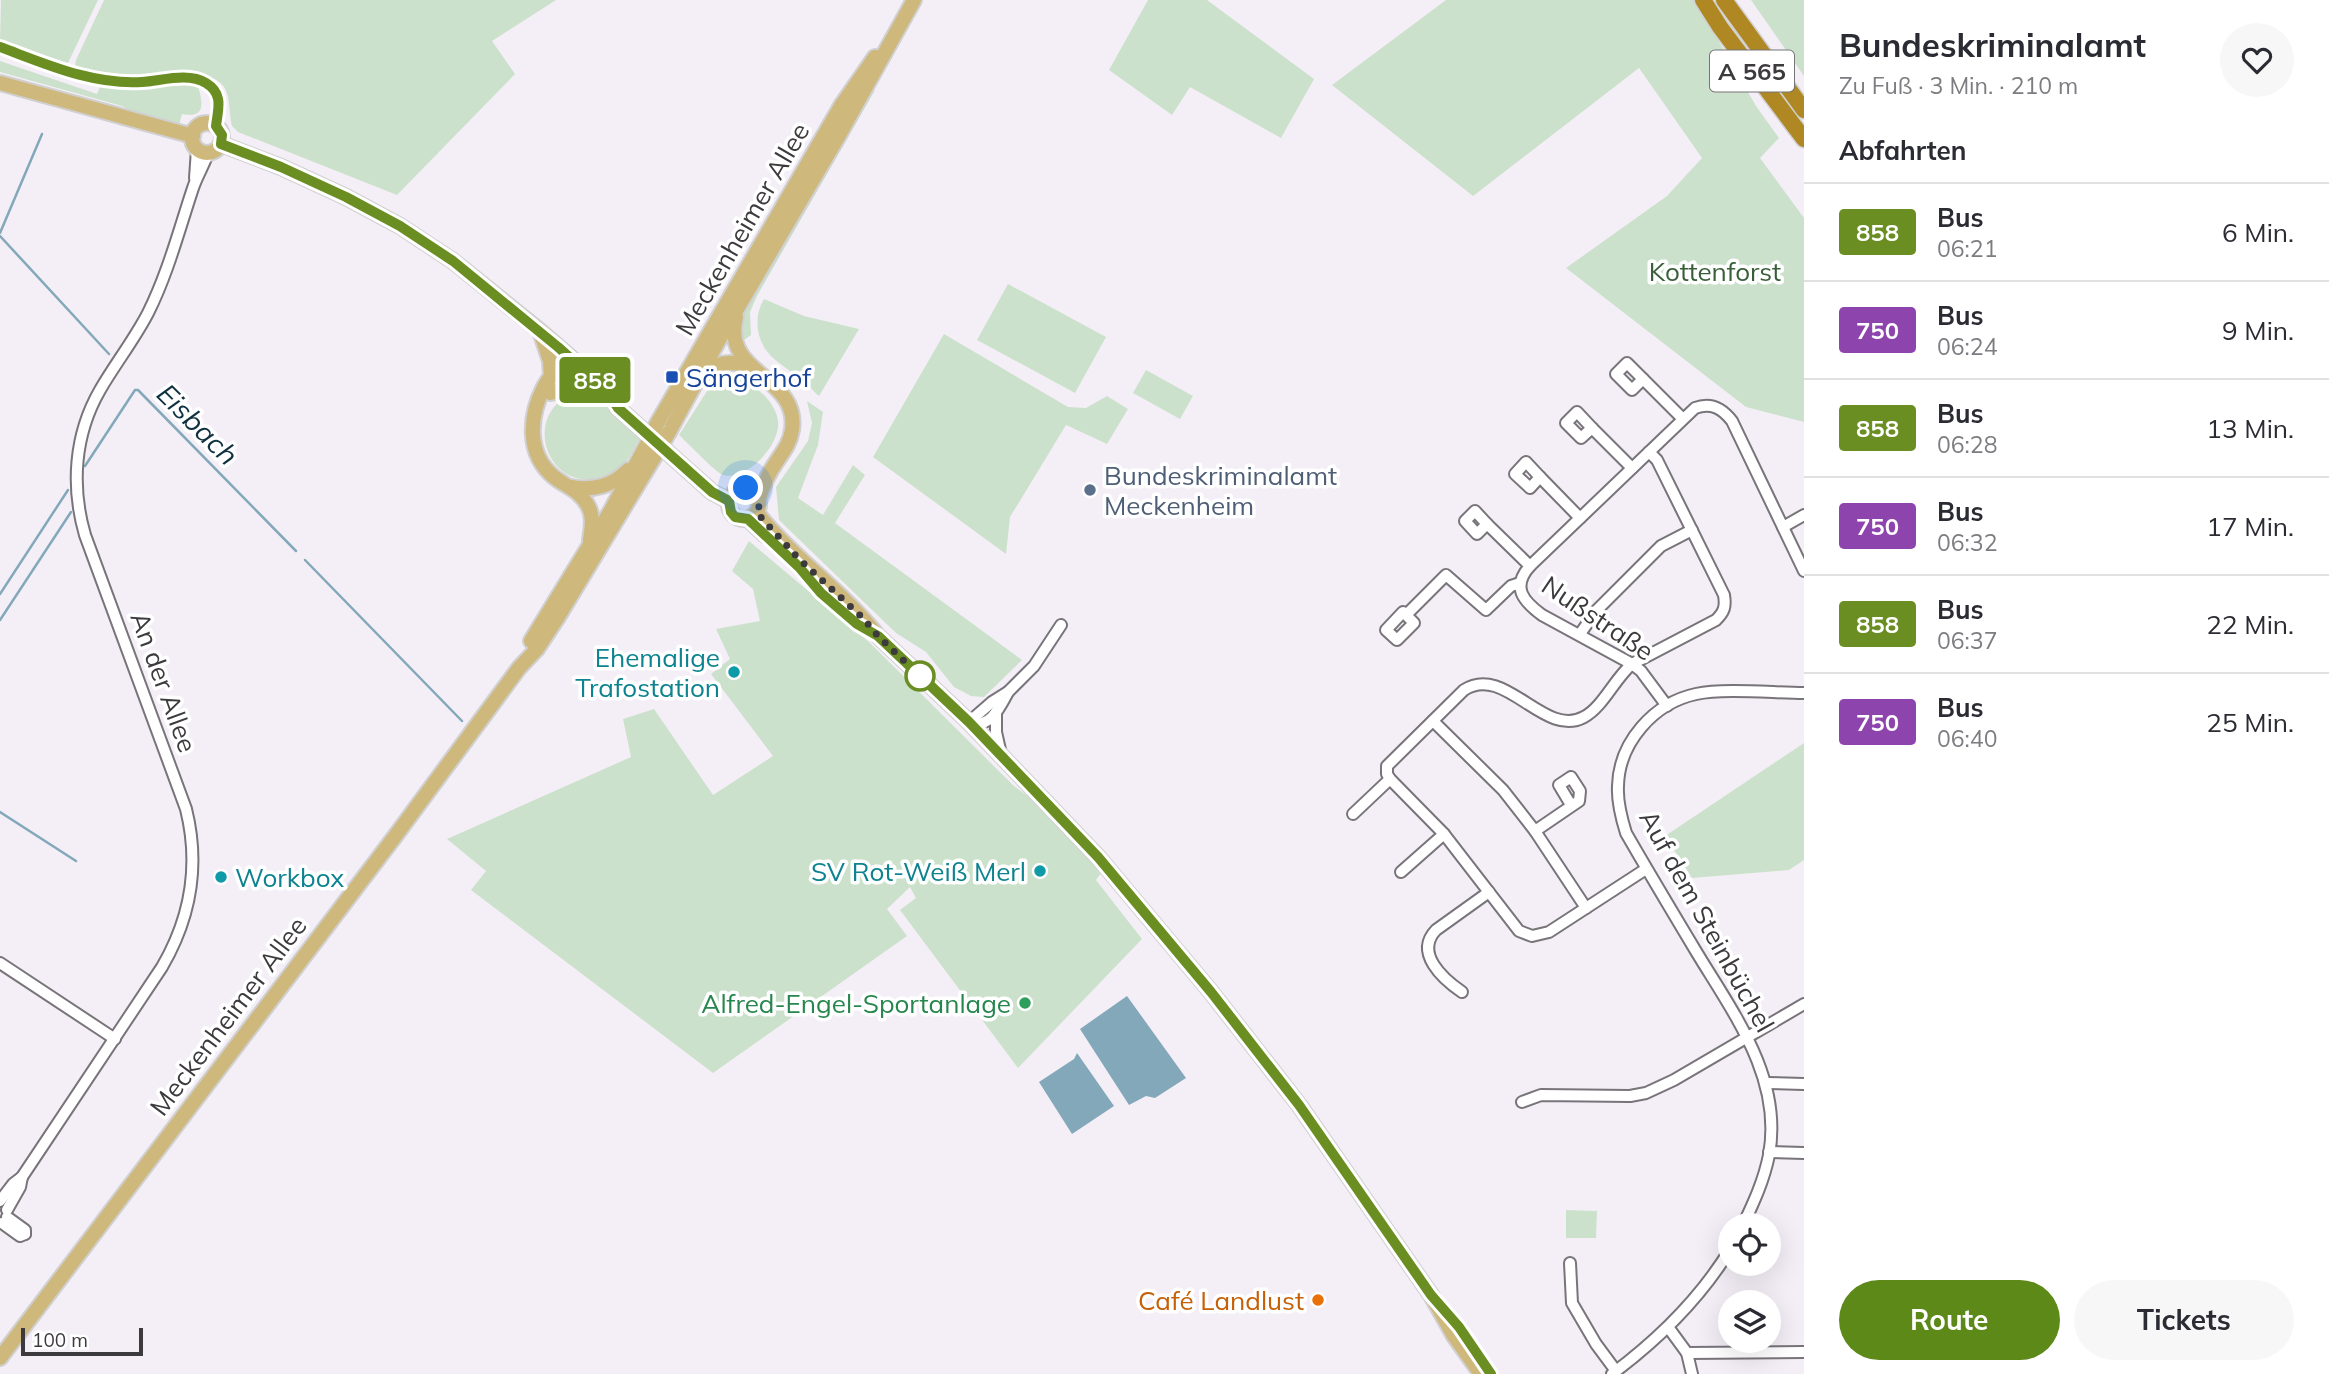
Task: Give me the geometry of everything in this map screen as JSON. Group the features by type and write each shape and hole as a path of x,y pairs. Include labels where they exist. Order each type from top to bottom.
{"highway":[{"name":"A 565","path":"1703,0 1720,27 1804,139"},
{"name":"A 565","path":"1724,0 1804,110"}],"main road":[{"name":"Meckenheimer Allee","path":"519,668 526,650 649,448 700,377 869,73 914,0"},
{"name":"Meckenheimer Allee","path":"664,427 841,106 869,73"},
{"path":"0,83 214,151 221,144 222,135 218,128 201,125 199,146"},
{"path":"221,144 292,172 400,226 470,274 540,331 606,390 624,400 716,484 736,494 752,490 754,510 821,593 857,624 878,636 1001,754 1098,857 1219,1002 1299,1105 1431,1295 1454,1336 1481,1374"},
{"path":"737,311 734,323 737,347 745,362 781,392 788,402 792,429 789,441 775,463 754,510 735,517 731,512 736,494 775,463"},
{"path":"540,331 549,356 551,376"},
{"path":"577,363 563,365 551,376 538,399 533,439 539,458 551,475 571,487 584,499 591,511 589,547"},
{"path":"535,415 550,393 577,363"},
{"path":"700,377 709,369 723,363 737,363 754,370"},
{"path":"550,393 578,385 606,390"},
{"name":"Meckenheimer Allee","path":"0,1358 519,668 537,649 558,617 649,448"},
{"path":"571,487 592,488 615,481 649,448"},
{"path":"1431,1295 1459,1327 1491,1374"}],"street":[{"name":"An der Allee","path":"3,1213 13,1184 22,1177 173,947 182,925 191,885 190,824 85,535 76,492 76,465 83,430 94,402 140,327 166,273 194,184 199,146"},
{"path":"1643,379 1682,418"},
{"name":"Nußstraße","path":"1667,706 1641,671 1632,664 1542,615 1523,599 1520,583 1530,566 1682,418 1702,405 1718,408 1726,413 1804,571"},
{"path":"1592,428 1632,468"},
{"path":"1646,869 1549,932 1532,936 1519,931 1444,834 1390,779 1387,765 1464,690 1478,683 1492,684 1562,721 1581,719 1595,708 1632,664 1716,620 1725,610 1724,596 1657,460 1649,452"},
{"path":"1540,477 1580,518"},
{"path":"1783,527 1804,515"},
{"name":"Nußstraße","path":"1487,524 1530,566"},
{"path":"1580,634 1595,611 1661,546 1692,530"},
{"path":"1406,615 1446,575 1486,610 1510,586 1520,583"},
{"path":"969,722 984,724 996,712 1008,692 1043,655 1061,625"},
{"path":"969,722 1008,692"},
{"name":"Auf dem Steinbüchel","path":"1749,1213 1758,1194 1769,1152 1770,1122 1766,1083 1747,1038 1626,833 1621,817 1618,784 1631,742 1651,717 1667,706 1696,694 1711,692 1804,693"},
{"path":"996,712 996,732 1001,754"},
{"path":"1433,720 1503,790 1535,831 1586,908"},
{"path":"1353,814 1390,779"},
{"path":"1535,831 1571,805"},
{"path":"1401,872 1444,834"},
{"path":"1462,992 1443,979 1429,957 1427,944 1436,930 1489,892"},
{"path":"0,963 115,1039"},
{"path":"1522,1102 1541,1095 1630,1096 1646,1093 1674,1080 1804,1004"},
{"path":"1766,1083 1804,1084"},
{"path":"1769,1152 1804,1153"},
{"path":"1570,1263 1572,1303 1614,1372 1668,1327 1694,1301 1718,1267"},
{"path":"1668,1327 1687,1353 1692,1374"},
{"path":"1687,1353 1804,1352"}],"green space":[{"path":"1,0 98,0 68,63 64,64 0,42"},
{"path":"104,0 556,0 492,41 515,74 397,195 238,132 232,126 223,85 208,76 196,72 126,77 79,68 75,65 76,60"},
{"path":"1148,0 1207,0 1314,79 1281,138 1190,87 1172,115 1109,70"},
{"name":"Kottenforst","path":"1446,0 1695,0 1756,106 1779,138 1760,158 1804,218 1804,422 1746,407 1566,268 1667,196 1702,158 1639,68 1473,196 1332,85"},
{"path":"1751,0 1804,0 1804,76"},
{"path":"0,61 97,94 101,84 191,84 198,86 201,108 195,114 182,114 179,125 0,72"},
{"path":"875,90 757,296 750,312 751,335 740,343 740,324 744,314 871,92"},
{"path":"1008,284 1106,337 1075,393 977,340"},
{"path":"764,299 804,316 859,329 819,396 774,359 762,343 757,321"},
{"path":"944,334 1068,407 1086,408 1107,396 1128,409 1107,444 1066,425 1010,517 1006,554 873,457"},
{"path":"1146,370 1193,396 1180,419 1133,393"},
{"path":"740,379 753,386 769,401 778,421 777,430 768,450 752,467 732,476 723,475 679,435 707,391 721,381"},
{"path":"575,393 596,397 604,402 641,436 624,465 614,473 583,479 567,474 555,464 547,449 545,433 548,417 558,403"},
{"path":"807,401 823,412 818,445 798,498 823,515 853,465 865,475 835,523 1022,660 984,697 971,696 954,687 926,652 896,633 779,520 776,487 808,441 812,423"},
{"path":"749,541 869,642 1014,786 1048,811 1101,873 1096,880 1142,939 1018,1068 900,910 916,898 910,887 887,909 907,936 713,1073 471,890 486,871 447,839 631,757 623,719 654,709 713,795 773,756 711,674 730,659 716,629 760,621 753,589 732,571"},
{"path":"1804,743 1804,860 1789,870 1692,878 1665,836"},
{"path":"1566,1210 1597,1211 1596,1238 1566,1238"}],"water":[{"path":"1127,996 1186,1078 1155,1098 1146,1096 1129,1105 1080,1029"},
{"path":"1077,1053 1114,1106 1072,1134 1039,1082 1074,1059"}],"waterway":[{"path":"0,233 42,134"},
{"path":"0,236 109,354"},
{"name":"Eisbach","path":"85,466 135,390 138,390 296,551"},
{"name":"Eisbach","path":"0,594 68,490"},
{"path":"0,620 71,512"},
{"name":"Eisbach","path":"305,560 462,721"},
{"path":"0,812 76,861"}],"bus line":[{"name":"858","path":"0,47 68,72 108,81 122,83 190,78 203,81 214,89 219,99 216,126 222,135 221,144 281,167 400,226 479,280 558,347 606,390 618,408 712,492 729,501 729,507 735,517 748,519 799,567 821,593 857,624 878,636 1006,759 1098,857 1211,992 1299,1105 1431,1295 1459,1327 1491,1374"}],"place":[{"name":"Sängerhof","path":"672,377"},
{"name":"Bundeskriminalamt Meckenheim","path":"1090,490"},
{"name":"Ehemalige Trafostation","path":"734,672"},
{"name":"SV Rot-Weiß Merl","path":"1040,871"},
{"name":"Workbox","path":"221,877"},
{"name":"Alfred-Engel-Sportanlage","path":"1025,1003"},
{"name":"Café Landlust","path":"1318,1300"}],"route":[{"path":"746,488 759,498 757,513 799,559 920,676"}]}
